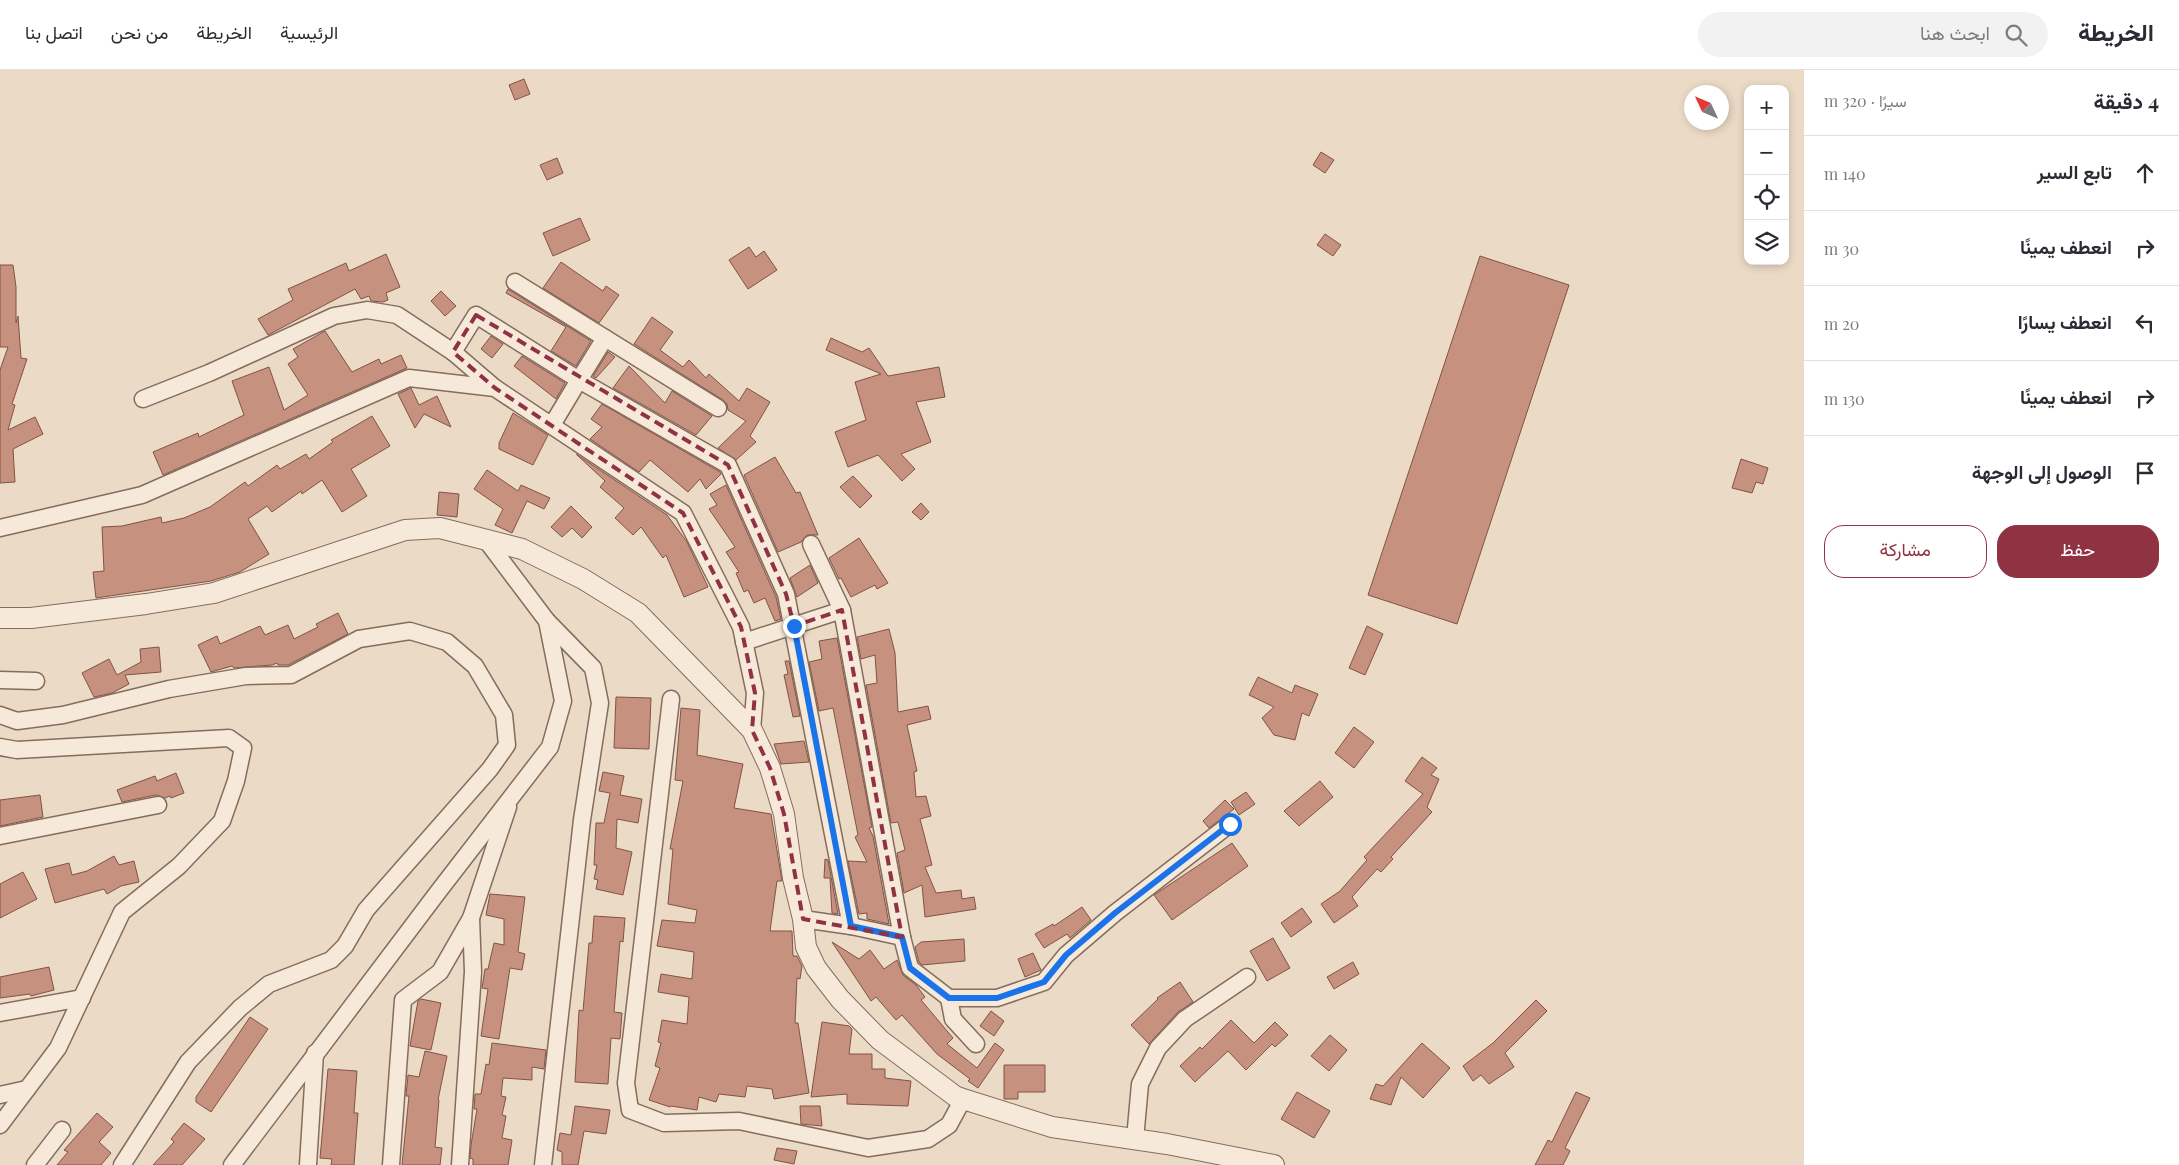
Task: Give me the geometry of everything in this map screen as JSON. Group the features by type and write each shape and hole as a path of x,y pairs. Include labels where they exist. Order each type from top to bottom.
{"street":[{"path":"515,282 718,408"},
{"path":"143,399 209,373 334,316 367,310 397,315 453,352 495,388 683,513 741,627 754,693 752,730"},
{"path":"453,352 476,315 579,380 728,465 786,594 794,626 851,926"},
{"path":"552,425 605,338"},
{"path":"0,528 142,495 409,378 495,388"},
{"path":"0,618 31,618 146,604 214,593 405,530 440,528 522,549 583,579 638,613 752,730 770,768 784,814 793,878 803,919 806,947 816,968 840,999 880,1040 954,1096 963,1099 1052,1127 1221,1153 1274,1165"},
{"path":"486,540 547,621 593,668 600,703 582,820 543,1165"},
{"path":"811,544 842,610 902,937 910,968 949,998 997,998 1044,982 1073,949 1115,913 1230,824"},
{"path":"744,642 842,610"},
{"path":"232,1165 315,1053 550,748 563,701 547,621"},
{"path":"0,715 17,721 63,715 169,689 246,676 291,675 359,640 410,631 447,642 475,666 504,715 508,745 490,769 366,910 345,946 331,960 269,984 240,1008 188,1062 122,1165"},
{"path":"0,680 36,681"},
{"path":"671,699 626,1083 630,1110 664,1122 739,1121 868,1148 928,1139 949,1125 963,1099"},
{"path":"0,747 17,750 230,738 243,748 236,781 222,822 179,866 122,912 58,1048 0,1125"},
{"path":"391,1165 403,1000 440,972 471,918 512,796"},
{"path":"0,836 158,805"},
{"path":"460,1165 473,972 471,918"},
{"path":"803,919 851,926 902,937"},
{"path":"1135,1139 1140,1084 1158,1048 1185,1019 1247,977"},
{"path":"0,1013 82,998"},
{"path":"949,998 953,1019 976,1044"},
{"path":"308,1165 315,1053"},
{"path":"0,1095 27,1089"},
{"path":"35,1165 62,1130"}],"highlighted area":[{"path":"476,315 728,465 786,594 794,626 842,610 902,937 803,919 784,814 770,768 752,730 755,693 741,627 683,513 495,388 453,352"}],"building":[{"path":"524,79 530,94 515,100 509,85"},
{"path":"1321,152 1334,160 1325,173 1313,165"},
{"path":"557,158 563,173 547,180 540,165"},
{"path":"580,218 590,240 553,256 543,233"},
{"path":"1325,234 1341,245 1333,256 1317,245"},
{"path":"749,247 756,257 764,251 777,270 748,289 729,260"},
{"path":"386,254 400,287 386,293 388,300 383,302 371,301 369,296 361,299 355,289 268,335 258,319 293,300 288,289 346,263 349,271"},
{"path":"1480,256 1569,285 1457,624 1368,595"},
{"path":"561,262 603,291 606,286 619,295 599,323 543,288"},
{"path":"0,265 13,265 16,287 16,323 18,316 21,358 27,359 12,404 15,405 8,430 35,417 43,434 13,449 15,482 0,483 0,370 8,347 0,347"},
{"path":"508,289 591,341 576,366 551,351 566,327 506,293"},
{"path":"441,291 456,306 445,316 431,301"},
{"path":"652,317 673,332 660,350 683,367 689,360 706,378 709,374 739,401 747,388 770,402 750,436 756,442 736,460 718,448 746,421 728,410 727,404 723,400 634,344"},
{"path":"325,331 352,372 379,359 381,364 401,355 407,368 163,475 153,452 198,433 199,437 244,415 232,381 269,367 284,410 308,395 288,364 298,357 293,349"},
{"path":"491,336 503,344 492,358 481,349"},
{"path":"831,338 862,352 869,348 888,376 939,367 945,397 916,402 931,442 901,454 915,469 902,481 878,455 848,467 835,432 866,420 855,382 881,374 826,350"},
{"path":"608,352 615,357 596,378 593,376"},
{"path":"522,356 565,383 556,399 514,366"},
{"path":"629,366 665,403 672,391 712,416 696,435 613,388"},
{"path":"411,388 419,405 437,396 451,427 424,414 415,428 398,394"},
{"path":"602,404 721,474 706,489 700,479 688,492 650,460 639,472 590,439 602,427 591,419"},
{"path":"513,413 548,435 533,465 499,449 499,443"},
{"path":"372,416 390,446 351,469 367,496 342,512 322,480 302,494 301,491 272,512 267,506 248,519 269,554 240,572 211,581 96,598 93,572 104,571 102,527 122,526 161,517 162,523 184,518 210,507 245,482 248,486 277,465 280,469 306,454 309,459 333,442 331,440"},
{"path":"576,454 667,515 687,542 708,587 684,597 666,555 663,558 641,527 633,535 615,518 624,508 600,487 605,481"},
{"path":"775,457 796,493 800,492 818,535 807,535 801,542 778,552 744,475"},
{"path":"1741,459 1768,468 1763,484 1756,482 1752,493 1732,488"},
{"path":"487,470 518,491 521,485 550,498 544,509 527,501 512,533 495,525 503,509 474,489"},
{"path":"853,476 872,496 860,508 840,487"},
{"path":"726,485 776,597 781,619 775,621 765,598 754,603 748,590 744,592 736,573 739,572 726,552 735,547 709,509 717,505 710,494"},
{"path":"439,492 459,494 457,517 437,515"},
{"path":"921,503 929,512 921,520 912,512"},
{"path":"571,506 592,527 582,538 572,528 562,537 551,527"},
{"path":"859,538 888,583 877,589 875,585 851,597 841,578 839,579 829,558"},
{"path":"810,565 818,583 797,597 790,578"},
{"path":"338,613 348,634 288,665 278,665 277,663 234,668 232,666 211,672 198,645 217,636 220,644 260,626 265,635 288,625 294,639 318,627 316,624"},
{"path":"1367,626 1383,634 1365,675 1349,668"},
{"path":"889,629 895,653 898,712 928,706 931,719 907,725 917,771 914,772 916,797 926,796 931,816 920,819 932,865 925,867 936,893 961,890 962,899 974,897 976,909 925,917 922,885 904,893 897,853 905,850 898,822 891,823 866,685 877,683 875,655 861,659 857,637"},
{"path":"837,638 872,827 869,828 873,836 889,924 867,919 867,913 859,914 848,861 867,862 855,837 858,835 833,708 819,711 809,662 822,659 819,641"},
{"path":"159,647 161,672 125,675 129,684 112,693 94,697 82,673 109,659 117,675 141,662 140,649"},
{"path":"785,661 789,661 800,716 793,717 784,675 788,674"},
{"path":"1258,677 1292,693 1295,685 1318,694 1309,716 1302,713 1295,740 1274,735 1262,718 1274,707 1249,695"},
{"path":"616,697 651,698 649,749 614,748"},
{"path":"681,708 700,710 697,755 743,764 734,808 771,814 782,881 777,881 770,931 792,931 793,956 797,956 802,966 800,979 797,978 795,1023 798,1023 809,1093 774,1099 772,1089 747,1086 745,1097 719,1094 716,1102 699,1097 697,1110 670,1107 649,1100 660,1068 655,1066 661,1043 658,1042 662,1020 687,1024 689,997 658,992 661,974 692,979 694,952 657,946 662,920 695,923 697,910 668,904 673,849 670,849 683,781 675,780"},
{"path":"1354,727 1374,742 1354,768 1335,753"},
{"path":"804,741 809,762 781,764 774,744"},
{"path":"1422,757 1437,768 1431,775 1439,779 1427,807 1432,812 1391,857 1393,859 1381,872 1377,869 1352,897 1358,906 1334,923 1321,904 1340,891 1367,860 1364,857 1423,794 1405,781"},
{"path":"603,772 624,776 620,795 642,799 638,823 617,819 616,848 632,852 623,895 596,889 598,880 594,879 597,865 594,865 596,823 604,823 610,793 599,791"},
{"path":"176,773 184,793 171,798 170,796 165,798 156,795 122,802 117,790 155,776 157,781"},
{"path":"1320,781 1333,797 1299,826 1284,811"},
{"path":"1246,792 1255,804 1239,815 1231,802"},
{"path":"40,795 43,817 0,826 0,800"},
{"path":"1225,800 1234,809 1209,828 1203,821"},
{"path":"1232,843 1248,866 1172,920 1154,895"},
{"path":"114,856 119,865 134,861 139,882 121,886 107,894 104,889 55,903 45,869 69,863 72,875 87,871"},
{"path":"825,859 828,860 838,914 832,913 830,878 824,878"},
{"path":"23,872 37,899 0,918 0,884"},
{"path":"490,894 525,897 518,952 525,954 522,970 510,968 499,1039 481,1036 488,989 482,988 485,969 488,969 494,943 504,945 504,919 486,915"},
{"path":"1082,907 1091,920 1070,938 1067,934 1044,948 1035,934 1053,924 1054,926"},
{"path":"1302,908 1312,922 1291,937 1281,923"},
{"path":"594,916 625,918 623,942 620,941 614,1012 622,1013 620,1039 611,1038 608,1084 575,1082 579,1010 583,1011 589,943 592,943"},
{"path":"1273,938 1290,968 1267,981 1250,951"},
{"path":"964,939 965,961 922,965 919,962 915,947 921,942"},
{"path":"832,942 859,959 870,950 884,969 897,960 903,975 916,985 925,997 921,1000 953,1038 947,1044 977,1068 995,1043 1004,1050 978,1088 968,1081 970,1079 937,1054 902,1015 896,1020 876,997 871,1001"},
{"path":"1033,953 1041,970 1025,977 1018,959"},
{"path":"1353,962 1359,974 1334,989 1327,977"},
{"path":"49,967 54,990 31,996 30,994 0,998 0,977"},
{"path":"1180,982 1193,1002 1178,1012 1149,1044 1131,1025 1157,998"},
{"path":"421,999 441,1003 431,1050 410,1046 418,1001"},
{"path":"1536,1000 1547,1011 1505,1053 1514,1067 1489,1084 1481,1075 1473,1081 1463,1066 1493,1043"},
{"path":"991,1011 1004,1021 994,1036 980,1026"},
{"path":"250,1017 268,1029 211,1112 196,1102 196,1097"},
{"path":"1231,1020 1254,1043 1275,1022 1288,1035 1275,1047 1272,1044 1246,1070 1228,1051 1195,1082 1180,1066 1200,1047 1202,1049"},
{"path":"822,1022 849,1026 852,1029 849,1054 872,1054 872,1069 885,1069 885,1078 911,1081 908,1106 847,1104 847,1094 811,1097"},
{"path":"1330,1035 1347,1050 1329,1071 1311,1056"},
{"path":"492,1043 546,1050 544,1069 532,1067 532,1080 503,1078 501,1096 506,1097 502,1115 506,1116 502,1138 512,1140 508,1165 473,1165 473,1159 470,1158 477,1109 474,1109 475,1094 481,1094 486,1064 489,1065"},
{"path":"1422,1043 1450,1068 1423,1098 1401,1077 1391,1105 1370,1099 1376,1084 1383,1086"},
{"path":"425,1051 447,1056 438,1100 435,1147 442,1148 440,1165 402,1165 409,1096 406,1096 408,1075 419,1077"},
{"path":"1004,1065 1045,1065 1045,1092 1018,1092 1018,1099 1004,1099"},
{"path":"328,1069 357,1071 354,1113 358,1113 354,1165 331,1165 332,1159 320,1158"},
{"path":"1297,1092 1330,1111 1314,1138 1281,1119"},
{"path":"1576,1092 1590,1098 1565,1148 1570,1151 1563,1165 1535,1165 1548,1140 1552,1142"},
{"path":"575,1106 610,1110 606,1134 584,1131 578,1165 562,1165 562,1152 557,1150 560,1133 571,1135"},
{"path":"800,1106 820,1106 822,1126 801,1124"},
{"path":"97,1113 113,1127 99,1142 111,1153 101,1165 57,1165 68,1152 64,1150"},
{"path":"184,1123 205,1139 182,1165 153,1165 174,1142 171,1139"},
{"path":"777,1148 797,1151 794,1164 774,1160"}],"route":[{"path":"794,626 851,926 902,937 910,968 949,998 997,998 1044,982 1066,955 1115,913 1230,824"}]}
